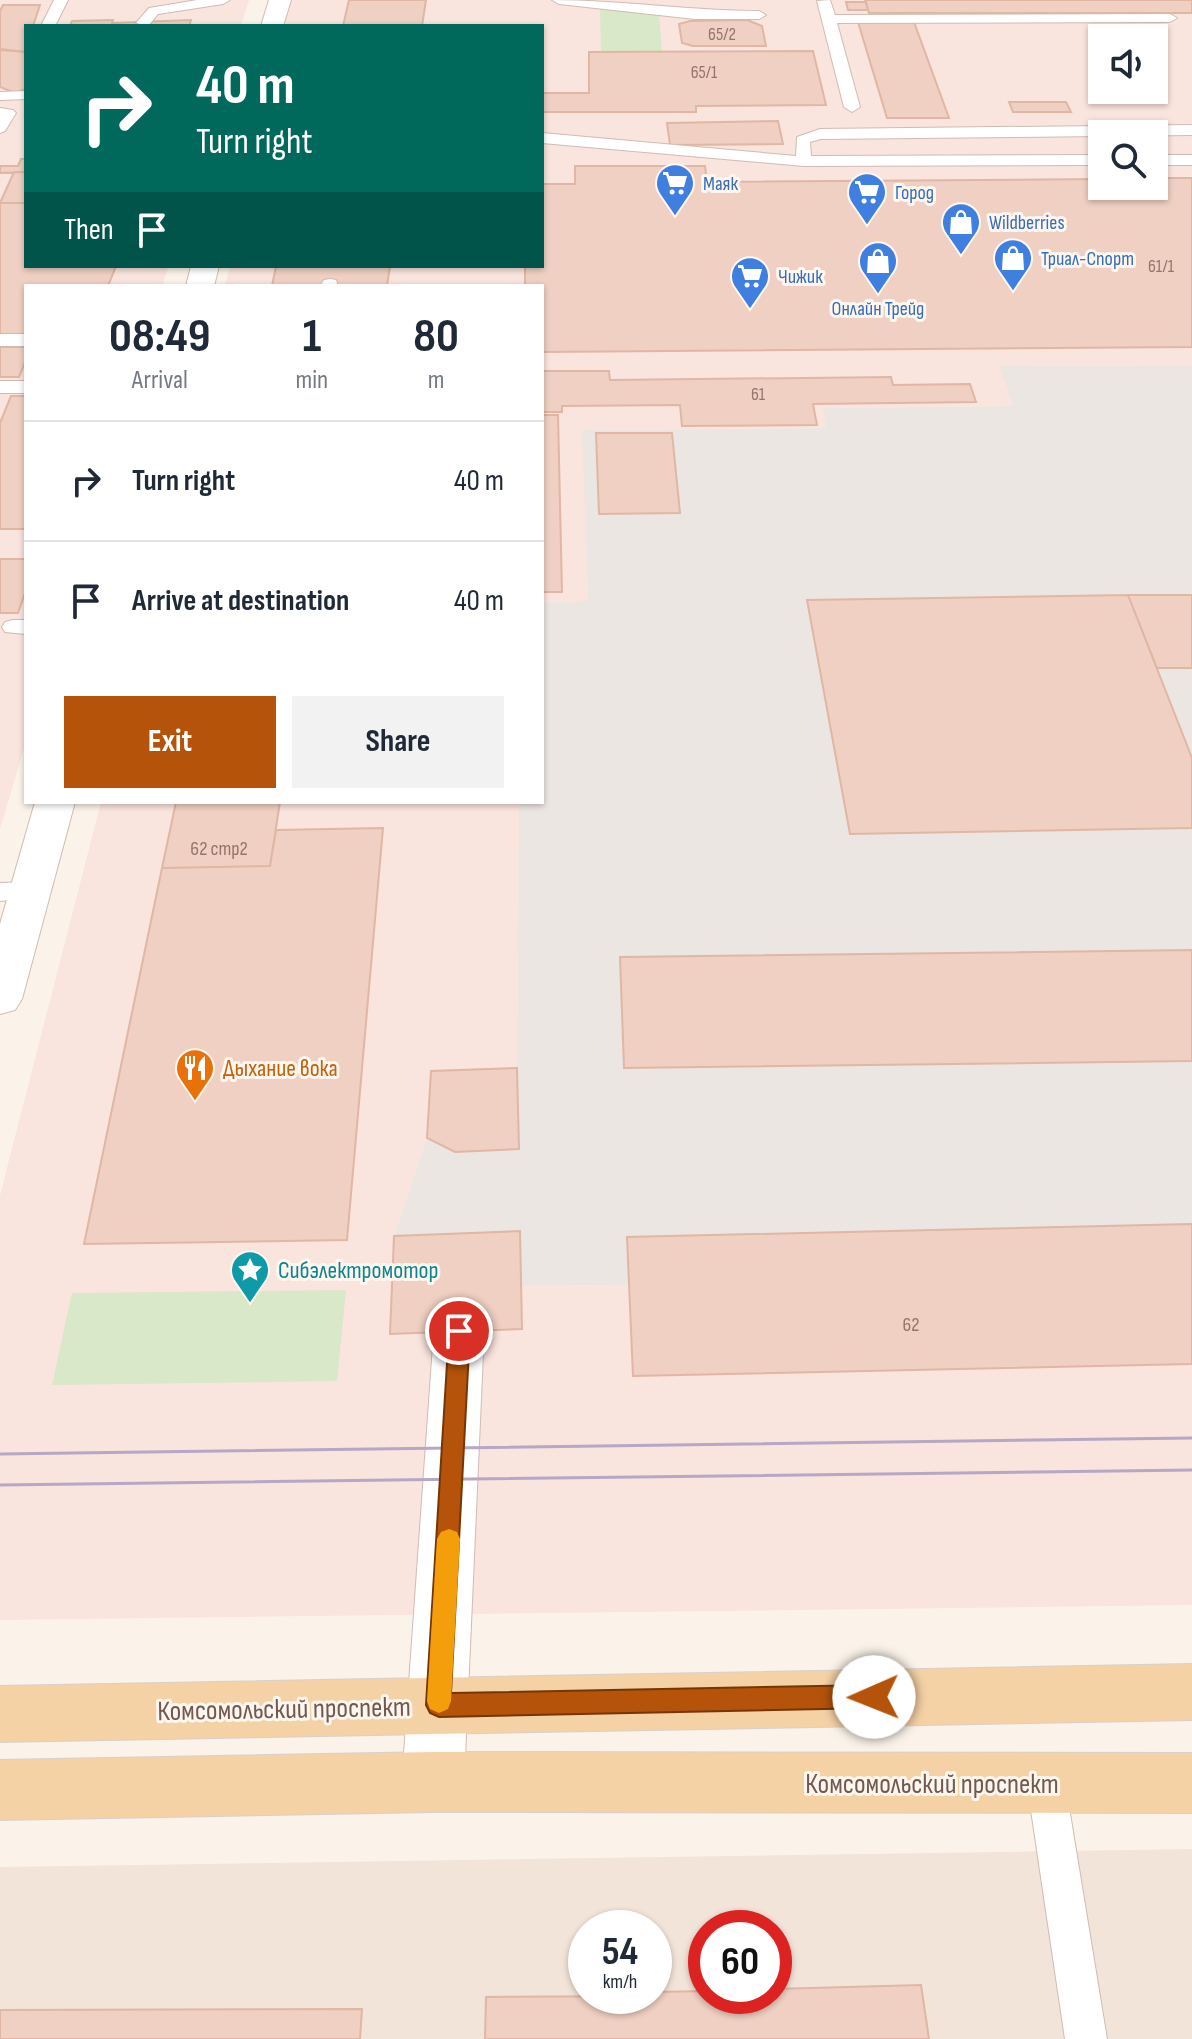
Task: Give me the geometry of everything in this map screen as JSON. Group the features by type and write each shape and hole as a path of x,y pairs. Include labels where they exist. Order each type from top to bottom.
{"main road":[{"name":"Комсомольский проспект","path":"0,1714 1192,1692"},
{"name":"Комсомольский проспект","path":"0,1790 433,1782 1192,1783"}],"street":[{"path":"273,24 280,0"},
{"path":"0,999 15,892 54,804"},
{"path":"433,1782 459,1331"}],"lane":[{"path":"49,24 61,0"},
{"path":"143,23 154,11 223,0"},
{"path":"559,0 695,15 759,15"},
{"path":"824,0 852,107"},
{"path":"829,19 1170,18"},
{"path":"0,96 24,95"},
{"path":"0,113 8,113 0,128"},
{"path":"804,161 802,140 820,134 1192,130"},
{"path":"544,138 804,161 1088,160"},
{"path":"1168,160 1192,160"},
{"path":"0,340 24,340"},
{"path":"0,387 24,387"},
{"path":"1046,1783 1086,2039"}],"shaded area":[{"path":"0,0 249,0 242,24 24,24 24,268 168,268 163,284 24,284 24,749 0,829"},
{"path":"289,0 1192,0 1192,365 1000,366 1013,406 823,408 827,428 583,430 588,601 544,602 544,284 226,284 230,268 544,268 544,24 283,24"},
{"path":"1192,365 1192,1364 633,1376 628,1285 522,1286 522,1329 390,1334 394,1236 427,1138 431,1071 517,1067 519,804 544,804 544,602 588,601 582,430 826,428 823,408 1013,406 999,366"},
{"path":"100,804 519,804 517,1068 431,1071 427,1138 394,1236 391,1333 521,1329 521,1286 628,1285 633,1376 1192,1364 1192,1605 0,1620 0,1195"},
{"path":"1192,1849 1192,2039 0,2039 0,1867"}],"green space":[{"path":"600,7 659,14 662,51 601,52"},
{"path":"346,1290 337,1381 52,1385 72,1293"}],"building":[{"path":"349,0 426,0 422,24 343,24"},
{"path":"865,0 1192,0 1192,13 869,13"},
{"path":"846,2 866,2 868,10 848,10"},
{"path":"3,5 40,5 34,24 24,24 24,52 0,49 0,11"},
{"path":"191,20 190,24 71,24 72,21"},
{"path":"747,20 762,26 766,46 693,46 682,43 679,24"},
{"path":"858,22 914,22 949,118 887,118"},
{"path":"0,50 24,52 24,90 15,93 0,87"},
{"path":"813,51 826,105 696,106 696,112 544,112 544,93 589,93 589,52"},
{"path":"1009,102 1066,102 1071,112 1013,112"},
{"path":"778,121 783,144 670,145 667,123"},
{"path":"24,159 24,172 0,173 0,166 18,166"},
{"name":"Город","path":"575,166 705,166 707,182 1088,179 1088,200 1168,200 1168,178 1192,178 1192,347 544,352 544,284 525,284 525,268 544,268 544,184 575,184"},
{"path":"14,172 24,172 24,203 0,203"},
{"path":"0,203 24,203 24,268 115,268 109,284 24,284 24,334 0,334"},
{"path":"276,268 390,268 387,284 272,284"},
{"path":"0,347 24,347 24,365 19,377 0,377"},
{"path":"544,371 609,371 610,380 891,377 893,385 970,384 976,402 813,404 817,425 682,426 680,405 562,406 562,412 544,412"},
{"path":"11,396 24,396 24,529 0,529 0,423"},
{"path":"544,415 558,415 562,592 544,592"},
{"path":"596,433 672,433 680,513 599,514"},
{"path":"0,559 24,559 24,596 18,613 0,613"},
{"path":"1128,595 1192,758 1192,828 850,834 807,600"},
{"path":"1128,595 1192,595 1192,668 1157,668"},
{"path":"176,804 280,804 270,866 162,868"},
{"path":"383,828 347,1240 84,1244 162,868 270,866 276,830"},
{"path":"1192,950 1192,1061 624,1068 620,957"},
{"path":"517,1068 519,1149 455,1152 427,1138 431,1071"},
{"path":"1192,1224 1192,1364 633,1376 627,1237"},
{"path":"520,1231 522,1329 390,1334 394,1236"},
{"path":"921,1985 929,2039 485,2039 486,1997 568,1997 568,2014 672,2014 672,1992 688,1991 688,2014 792,2014 792,1989"},
{"path":"362,2009 360,2039 0,2039 0,2010"}],"tram line":[{"path":"0,1454 1192,1438"},
{"path":"0,1485 1192,1470"}],"slow traffic":[{"path":"439,1701 449,1539"}],"place":[{"name":"Маяк","path":"675,217"},
{"name":"Город","path":"867,226"},
{"name":"Wildberries","path":"961,256"},
{"name":"Триал-Спорт","path":"1013,292"},
{"name":"Онлайн Трейд","path":"878,295"},
{"name":"Чижик","path":"750,310"},
{"name":"Дыхание вока","path":"195,1102"},
{"name":"Сибэлектромотор","path":"250,1304"}],"route":[{"path":"459,1331 439,1705 874,1697"}]}
